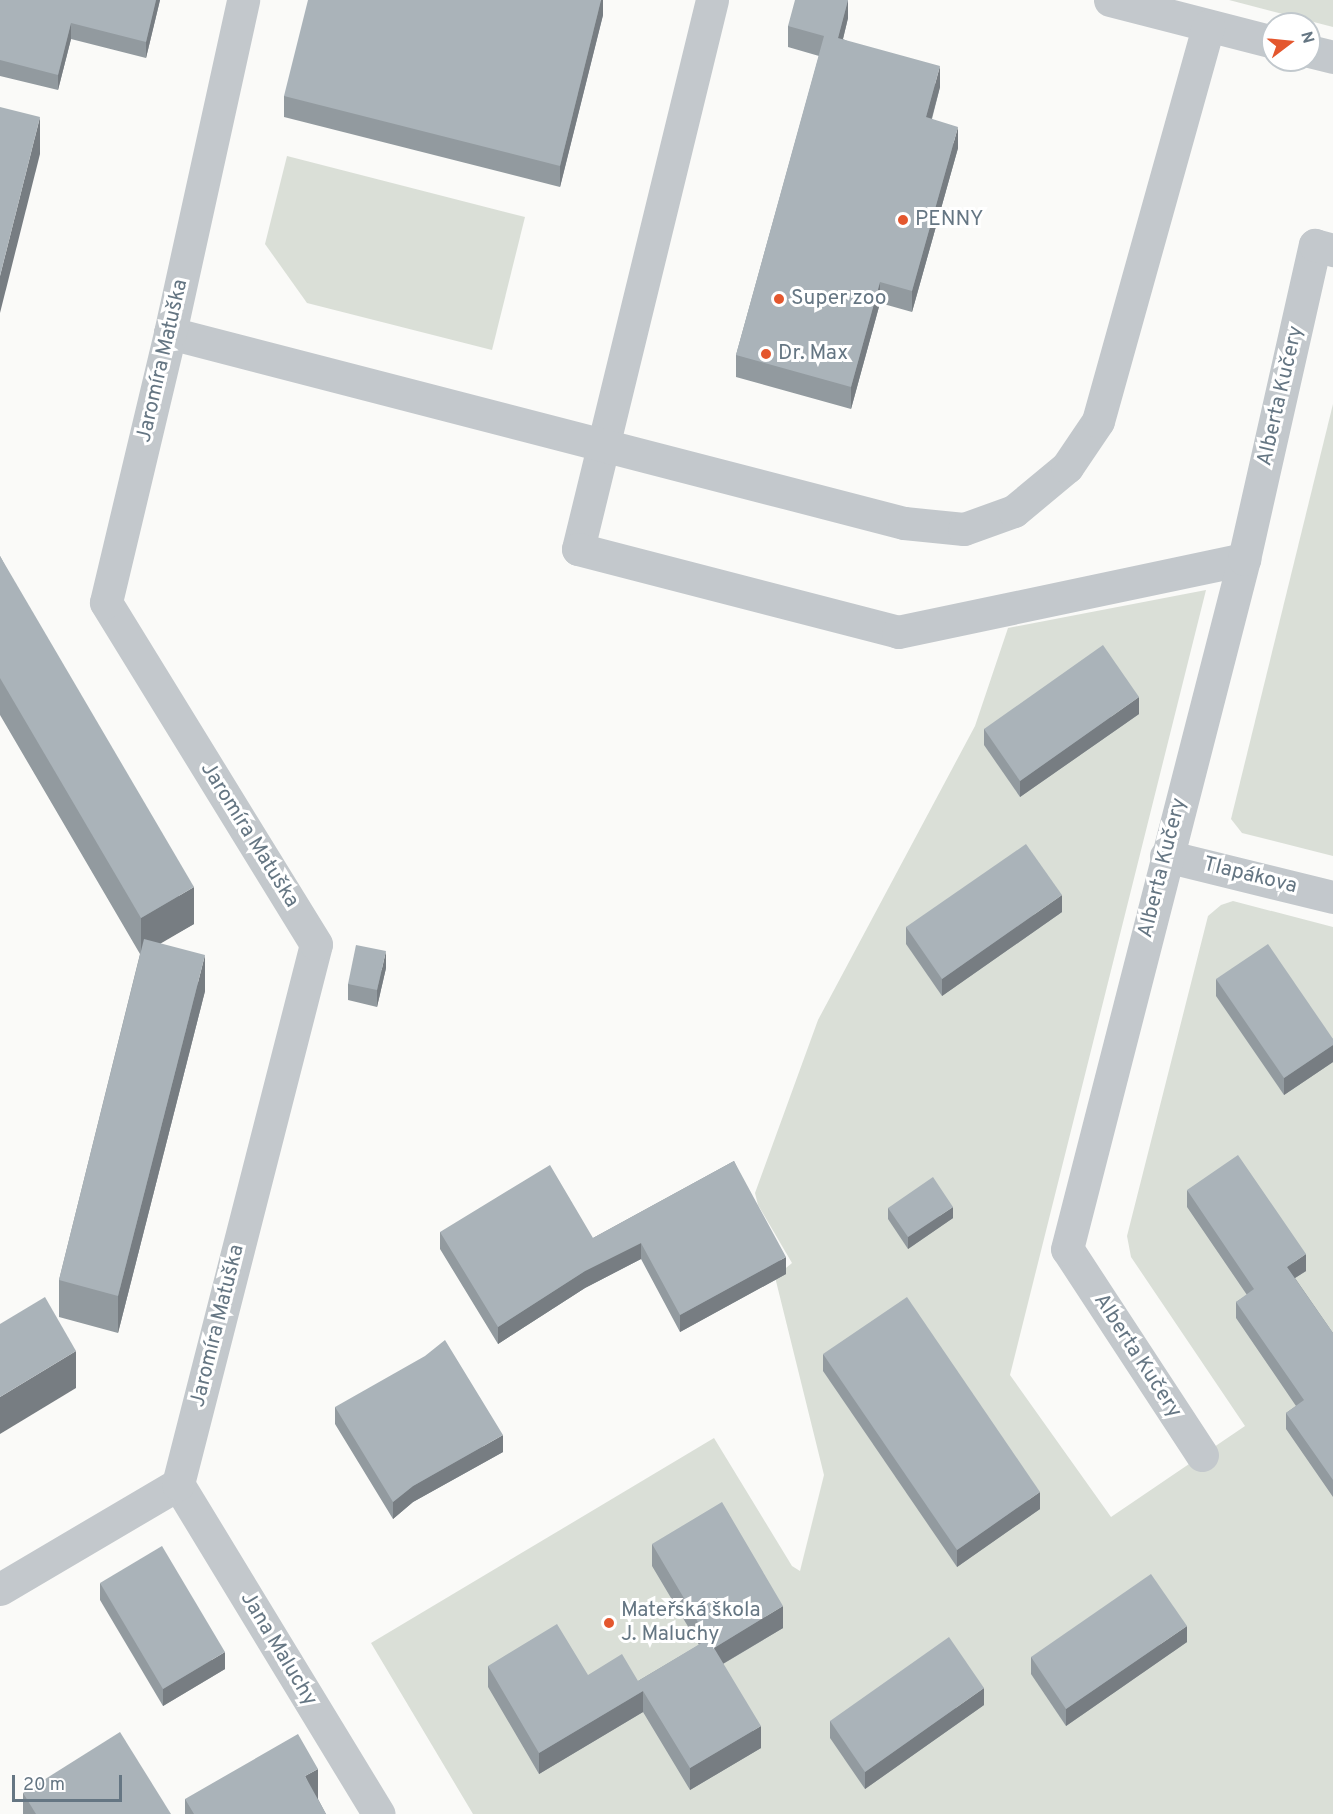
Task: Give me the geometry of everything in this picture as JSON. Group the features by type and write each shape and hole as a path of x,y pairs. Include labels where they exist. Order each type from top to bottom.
{"street":[{"name":"Jaromíra Matuška","path":"178,1484 316,944 106,602 170,333 243,0"},
{"path":"712,0 578,549 898,632 1244,559"},
{"path":"1110,0 1261,39"},
{"path":"170,333 904,523 964,529 1014,511 1067,467 1098,421 1208,26"},
{"name":"Alberta Kučery","path":"1202,1455 1067,1249 1166,856 1324,248"},
{"name":"Tlapákova","path":"1166,856 1333,897"},
{"path":"0,1589 178,1484"},
{"name":"Jana Maluchy","path":"178,1484 379,1814"}],"shaded area":[{"path":"1229,0 1333,0 1333,27 1321,24 1321,12 1275,12"},
{"path":"287,156 525,217 492,350 307,303 265,244"},
{"path":"1333,404 1333,856 1242,833 1231,819"},
{"path":"1206,590 1010,1375 1111,1517 1245,1426 1131,1257 1127,1236 1208,916 1221,905 1233,901 1333,927 1333,1814 473,1814 371,1643 714,1438 792,1566 800,1571 824,1475 775,1277 792,1263 758,1205 755,1193 818,1020 975,726 1008,628"}],"building":[{"path":"0,0 156,0 146,42 71,23 58,75 0,60"},
{"path":"308,0 601,0 560,166 284,96"},
{"path":"795,0 848,0 838,38 940,66 926,117 958,127 912,291 880,282 851,387 736,355 824,36 788,26"},
{"path":"0,107 40,117 0,276"},
{"path":"0,556 194,887 141,918 0,678"},
{"path":"1103,645 1139,697 1020,781 984,729"},
{"path":"1026,844 1062,895 942,979 906,927"},
{"path":"144,939 205,955 118,1296 59,1280"},
{"path":"1268,944 1333,1039 1333,1045 1284,1078 1216,979"},
{"path":"356,945 386,951 377,990 348,984"},
{"path":"1238,1155 1306,1254 1287,1267 1333,1333 1333,1480 1286,1413 1304,1400 1236,1302 1254,1289 1187,1190"},
{"path":"734,1161 786,1257 680,1315 641,1243 585,1271 498,1327 440,1232 550,1165 593,1238"},
{"path":"933,1177 953,1207 908,1237 888,1208"},
{"path":"45,1297 76,1351 0,1397 0,1324"},
{"path":"907,1297 1040,1492 957,1550 823,1354"},
{"path":"445,1340 503,1435 413,1486 393,1502 335,1407 425,1356"},
{"path":"722,1502 783,1606 714,1648 761,1726 690,1768 643,1691 539,1753 488,1666 557,1624 588,1675 622,1654 638,1681 708,1639 652,1544"},
{"path":"162,1546 225,1652 163,1689 100,1583"},
{"path":"1151,1574 1187,1626 1066,1709 1031,1657"},
{"path":"949,1637 984,1688 865,1772 830,1721"},
{"path":"120,1732 171,1814 36,1814 23,1793"},
{"path":"298,1734 318,1769 305,1776 326,1814 194,1814 185,1799"}],"place":[{"name":"PENNY","path":"903,220"},
{"name":"Super zoo","path":"779,299"},
{"name":"Dr. Max","path":"766,354"},
{"name":"Mateřská škola J. Maluchy","path":"609,1623"}]}
